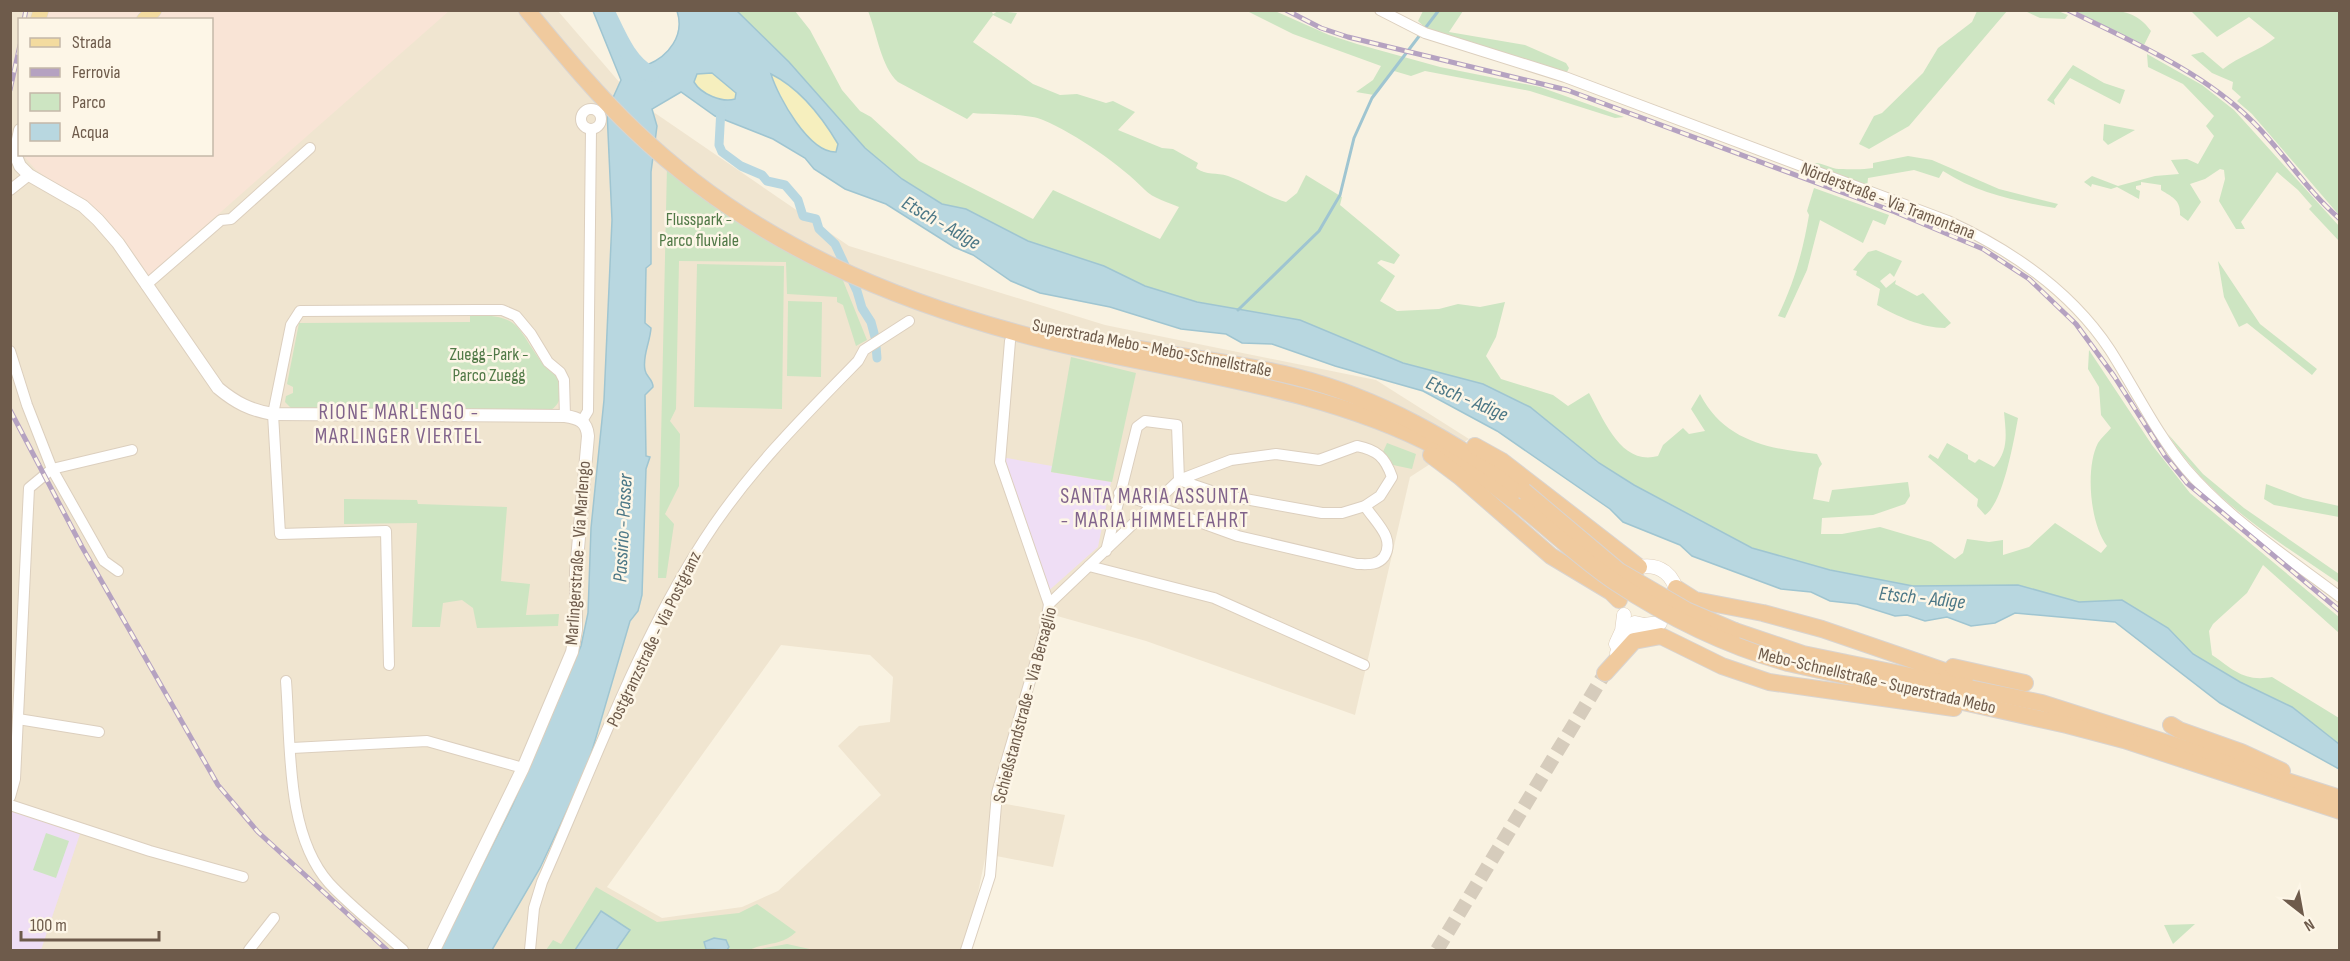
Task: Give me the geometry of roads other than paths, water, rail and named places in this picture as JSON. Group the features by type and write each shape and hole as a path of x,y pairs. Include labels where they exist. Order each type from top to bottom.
{"highway":[{"name":"Superstrada Mebo - Mebo-Schnellstraße","path":"526,10 666,158 743,216 778,238 844,272 911,296 1051,341 1152,363"},
{"name":"Superstrada Mebo - Mebo-Schnellstraße","path":"542,10 603,92 671,150 748,208 911,296 1144,350 1211,358 1296,377 1350,393 1392,412"},
{"name":"Mebo-Schnellstraße - Superstrada Mebo","path":"1152,363 1296,396 1396,430 1436,447 1523,499 1606,575 1650,604 1715,637 1788,663 2067,725 2339,802"},
{"name":"Mebo-Schnellstraße - Superstrada Mebo","path":"1392,412 1450,443 1619,571 1686,610 1735,631 1803,654 2042,703 2339,802"},
{"path":"1392,412 1415,415 1502,461 1639,567"},
{"path":"1396,430 1410,443 1460,476 1551,556 1611,592 1621,607"},
{"path":"1676,594 1695,600 1763,613 1835,633 1968,680 2029,695 2042,703"},
{"path":"1652,624 1675,630 1705,657"},
{"path":"1835,633 1847,632 1945,665 2025,683"},
{"path":"1605,673 1615,665 1634,641 1647,637 1672,639 1722,666 1774,683 1982,712 2047,727 2067,725"},
{"path":"2171,725 2329,789 2339,802"}],"main road":[{"path":"1639,567 1652,566 1662,570 1670,577 1676,594"},
{"path":"1621,607 1634,623 1652,624"},
{"path":"1605,673 1606,662 1622,631 1621,607"},
{"path":"1605,673 1627,636 1652,624"}],"street":[{"name":"Nörderstraße - Via Tramontana","path":"1380,10 1421,31 1565,77 1948,221 2001,248 2037,272 2090,324 2110,350 2172,450 2209,494 2340,597"},
{"name":"Marlingerstraße - Via Marlengo","path":"434,951 523,768 572,652 576,630 576,571 588,436 582,421 588,411 591,129"},
{"path":"18,138 13,159 29,175 83,206 98,220 218,388 235,402 253,411 273,414 565,416 582,421"},
{"path":"146,285 221,220 231,219 310,148"},
{"path":"10,190 29,175"},
{"path":"389,665 386,531 279,534 273,414 291,325 300,311 502,310 516,316 531,334 548,362 560,372 564,380 565,416"},
{"name":"Postgranzstraße - Via Postgranz","path":"530,951 532,918 542,882 628,686 667,605 705,539 748,478 858,361 864,350 909,321"},
{"path":"1010,341 1000,462 1049,604"},
{"path":"10,351 27,405 52,469 104,561 118,571"},
{"path":"1106,550 1137,427 1145,421 1177,425 1179,480"},
{"path":"1357,446 1374,449 1387,461 1392,477 1380,496 1365,506 1342,513 1322,513 1223,495 1179,480 1231,460 1276,454 1319,460 1357,446"},
{"path":"10,797 15,779 29,488 52,469 132,450"},
{"name":"Schießstandstraße - Via Bersaglio","path":"966,951 990,876 997,793 1045,630 1049,604 1154,507 1179,480"},
{"path":"1119,493 1238,536 1357,564 1370,565 1381,561 1389,549 1388,536 1365,506"},
{"path":"1089,566 1214,598 1364,665"},
{"path":"286,681 296,816 312,859 329,883 403,951"},
{"path":"18,719 99,732"},
{"path":"292,748 427,741 523,768"},
{"path":"10,805 150,851 243,877"},
{"path":"249,951 274,918"}],"water":[{"name":"Passirio - Passer","path":"593,11 607,11 629,58 647,65 662,56 673,44 679,28 677,11 737,11 789,62 865,148 902,179 942,204 966,209 1028,241 1104,266 1145,286 1197,302 1300,320 1403,363 1483,384 1530,407 1599,463 1634,485 1752,548 1830,570 1913,586 2018,585 2079,602 2122,600 2168,628 2193,654 2240,682 2292,707 2339,744 2339,769 2220,703 2115,622 2015,613 1995,623 1971,626 1947,617 1925,621 1907,615 1895,616 1857,604 1830,601 1811,592 1781,589 1692,556 1680,545 1623,522 1610,509 1497,431 1423,391 1335,366 1272,344 1242,343 1226,334 1181,329 1110,307 1040,293 1011,281 973,255 954,247 886,204 845,189 814,169 805,158 773,139 715,116 681,92 652,109 657,126 651,172 651,264 646,268 645,323 651,328 644,365 653,387 645,395 646,456 650,457 646,469 642,595 638,611 630,621 587,768 540,868 492,950 440,950 512,806 581,646 588,613 591,528 604,400 612,220 607,111 621,80","holes":["712,73 736,93 735,99 724,100 712,96 694,82 697,74","771,74 791,87 817,114 838,144 836,152 826,150 805,134 780,96"]},
{"path":"601,911 630,930 616,950 575,950"},
{"path":"714,938 726,940 729,947 727,950 706,949 704,942"}],"waterway":[{"name":"Etsch - Adige","path":"606,10 630,55 651,74"},
{"path":"1238,310 1319,231 1340,195 1354,138 1372,98 1439,10"},
{"path":"721,108 719,145 722,152 741,166 762,175 767,181 785,185 798,200 803,216 816,219 819,229 835,244 857,291 862,308 871,322 875,337"},
{"path":"876,346 877,358"}],"tunnel":[{"path":"1437,950 1605,673"}],"railway":[{"path":"24,18 26,10"},
{"path":"1286,10 1321,28 1348,37 1567,90 1895,212 1983,249 2029,279 2076,324 2114,376 2165,456 2187,483 2340,611"},
{"path":"2068,10 2164,58 2210,86 2231,102 2263,132 2316,196 2340,219"},
{"path":"10,90 18,54"},
{"path":"10,410 82,547 218,785 258,832 387,950"}],"district":[{"name":"RIONE MARLENGO - MARLINGER VIERTEL","path":"399,424"},
{"name":"SANTA MARIA ASSUNTA - MARIA HIMMELFAHRT","path":"1155,508"}],"park label":[{"name":"Flusspark - Parco fluviale","path":"699,229"},
{"name":"Zuegg-Park - Parco Zuegg","path":"489,364"}]}
